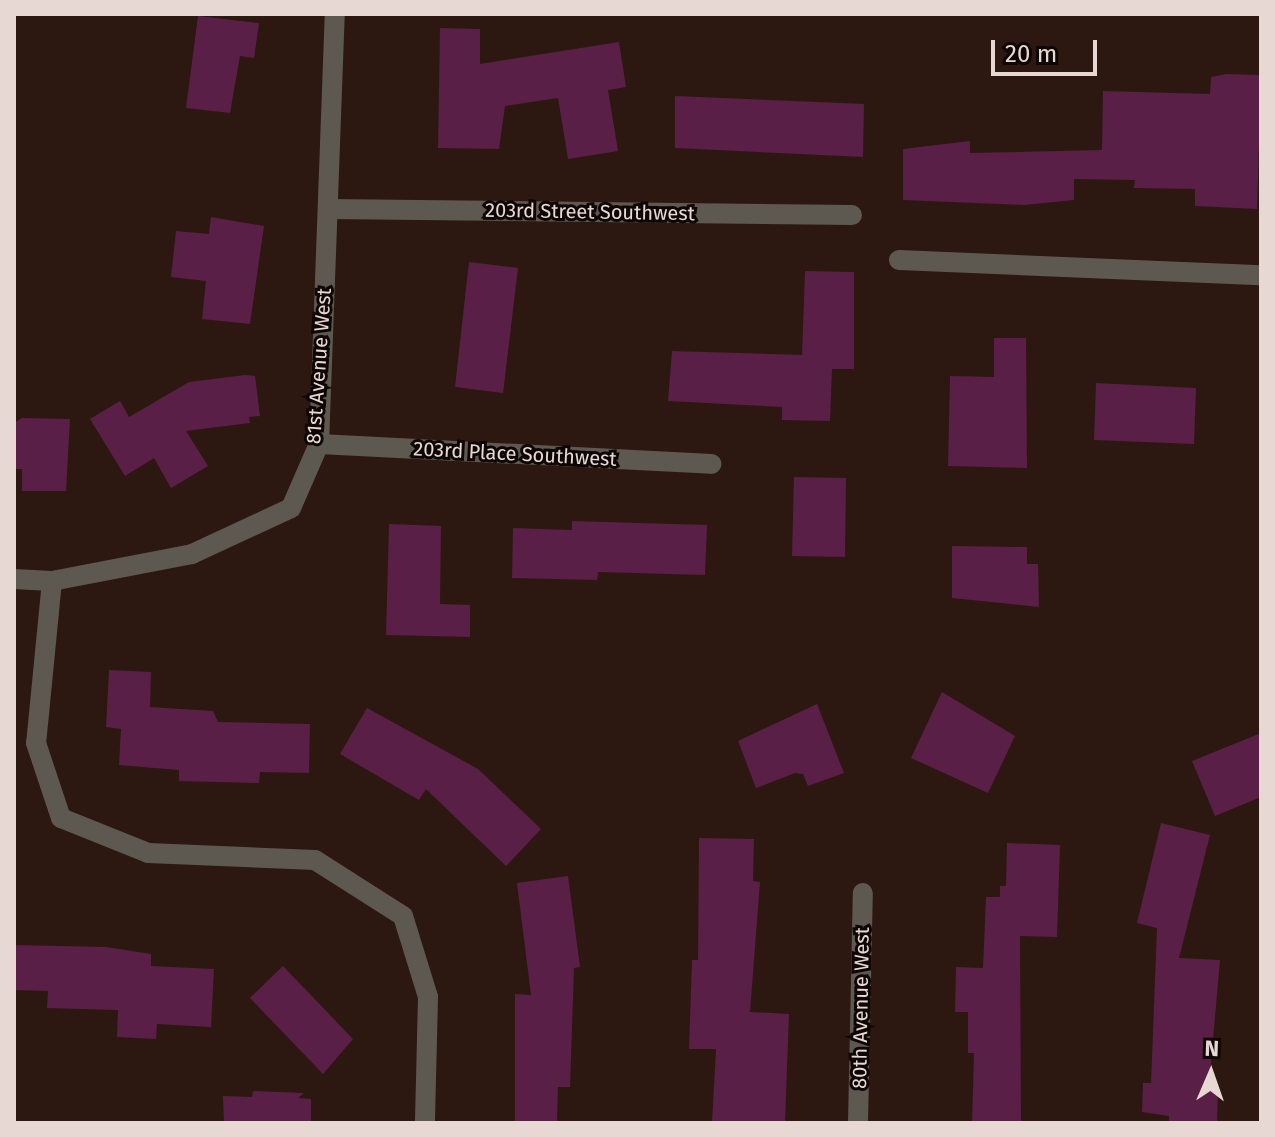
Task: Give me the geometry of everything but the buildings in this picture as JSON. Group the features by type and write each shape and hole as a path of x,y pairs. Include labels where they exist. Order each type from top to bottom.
{"street":[{"name":"81st Avenue West","path":"14,579 52,581 192,554 291,508 319,444 335,14"},
{"name":"203rd Street Southwest","path":"328,209 852,215"},
{"path":"899,260 1261,275"},
{"name":"203rd Place Southwest","path":"319,444 711,464"},
{"path":"52,581 36,743 61,818 148,853 315,860 403,916 428,997 425,1123"},
{"name":"80th Avenue West","path":"858,1123 863,893"}]}
